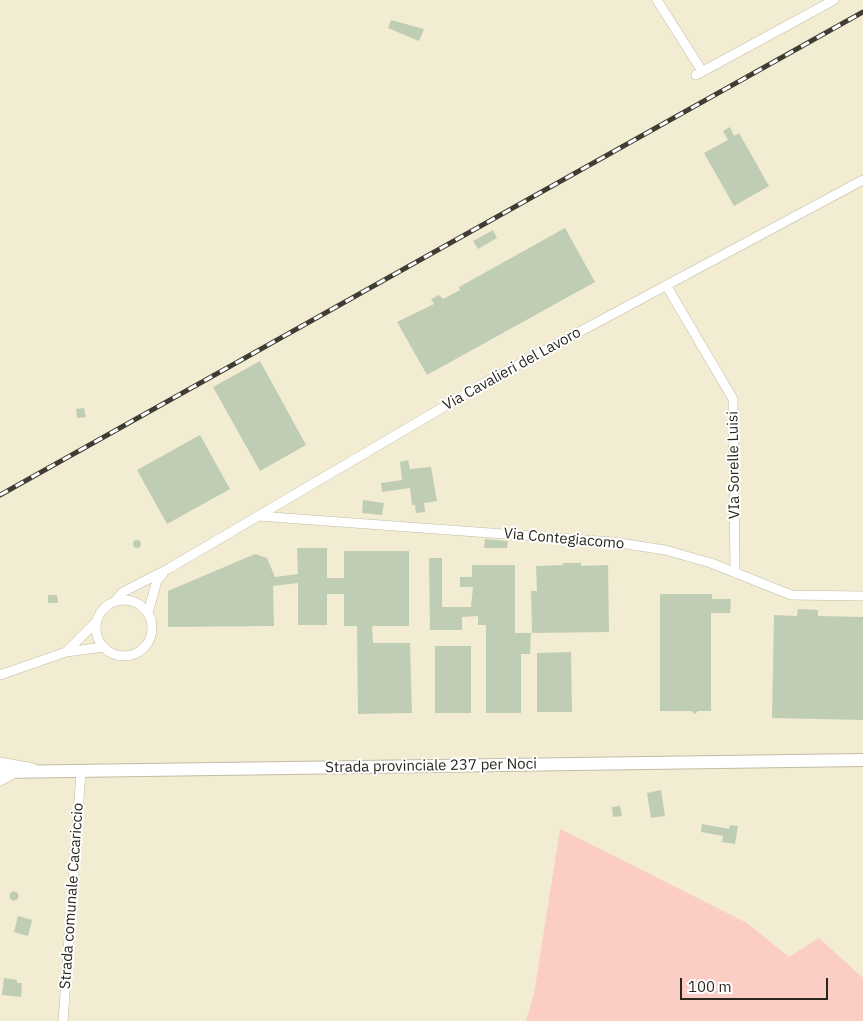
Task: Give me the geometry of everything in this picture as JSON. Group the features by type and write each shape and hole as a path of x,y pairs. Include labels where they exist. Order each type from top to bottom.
{"main road":[{"name":"Strada provinciale 237 per Noci","path":"0,772 863,760"}],"street":[{"path":"657,0 699,73 834,0"},
{"name":"Via Cavalieri del Lavoro","path":"66,652 97,621 107,606 115,601 123,592 168,569 486,382 863,180"},
{"name":"VIa Sorelle Luisi","path":"666,285 733,399 735,573"},
{"name":"Via Contegiacomo","path":"257,516 613,542 665,550 735,573 790,595 863,596"},
{"name":"Via Cavalieri del Lavoro","path":"104,647 120,656 129,656 145,648 153,631 148,613 157,580 168,569"},
{"path":"115,601 134,601 148,613"},
{"path":"0,675 66,652 104,647 96,631 97,621"},
{"path":"0,762 48,772"},
{"path":"0,781 18,772"},
{"name":"Strada comunale Cacariccio","path":"63,1021 81,772"}],"shaded area":[{"path":"560,829 747,923 789,957 819,938 863,978 863,1021 526,1021 534,994"}],"building":[{"path":"391,20 424,29 419,41 388,28"},
{"path":"730,127 734,136 739,133 769,186 734,206 704,153 728,140 723,131"},
{"path":"565,228 595,282 427,375 397,322 434,304 431,299 439,295 443,299 460,290 459,287"},
{"path":"493,230 497,238 478,249 473,241"},
{"path":"260,361 306,445 260,471 213,387"},
{"path":"84,408 86,417 77,418 76,409"},
{"path":"200,435 230,489 167,524 137,470"},
{"path":"408,460 410,469 431,467 437,501 424,503 425,512 416,513 415,505 412,505 410,488 382,492 381,483 402,480 400,462"},
{"path":"363,500 384,503 382,515 362,513"},
{"path":"485,539 508,541 507,548 484,548"},
{"path":"137,540 141,544 137,548 133,544"},
{"path":"297,548 327,548 327,578 344,578 344,551 409,551 409,626 372,626 373,643 410,643 412,713 358,714 357,626 344,626 344,594 327,594 327,625 298,625 298,583 273,586 274,626 168,627 168,591 255,554 267,558 275,577 298,574"},
{"path":"429,558 442,558 442,607 471,607 473,587 460,587 460,577 472,577 472,565 515,565 515,633 531,633 530,654 521,654 521,713 486,713 486,625 478,625 478,616 462,617 462,630 430,630"},
{"path":"563,563 581,563 581,566 608,565 609,632 532,633 531,591 537,591 536,566 563,565"},
{"path":"660,594 712,594 712,599 731,599 730,613 711,613 711,711 698,711 695,714 691,711 660,711"},
{"path":"48,595 57,595 58,603 48,603"},
{"path":"798,609 818,610 818,616 863,617 863,720 772,718 774,615 797,616"},
{"path":"435,646 471,646 471,713 435,713"},
{"path":"571,652 572,712 537,712 537,653"},
{"path":"661,790 665,816 651,818 647,793"},
{"path":"620,806 622,816 613,817 612,807"},
{"path":"702,824 729,829 730,825 738,826 735,844 722,842 723,836 701,832"},
{"path":"14,891 19,896 14,901 9,896"},
{"path":"18,916 32,920 28,936 14,932"},
{"path":"4,978 17,980 17,983 22,983 21,997 2,995"}],"railway":[{"path":"0,495 863,12"}]}
